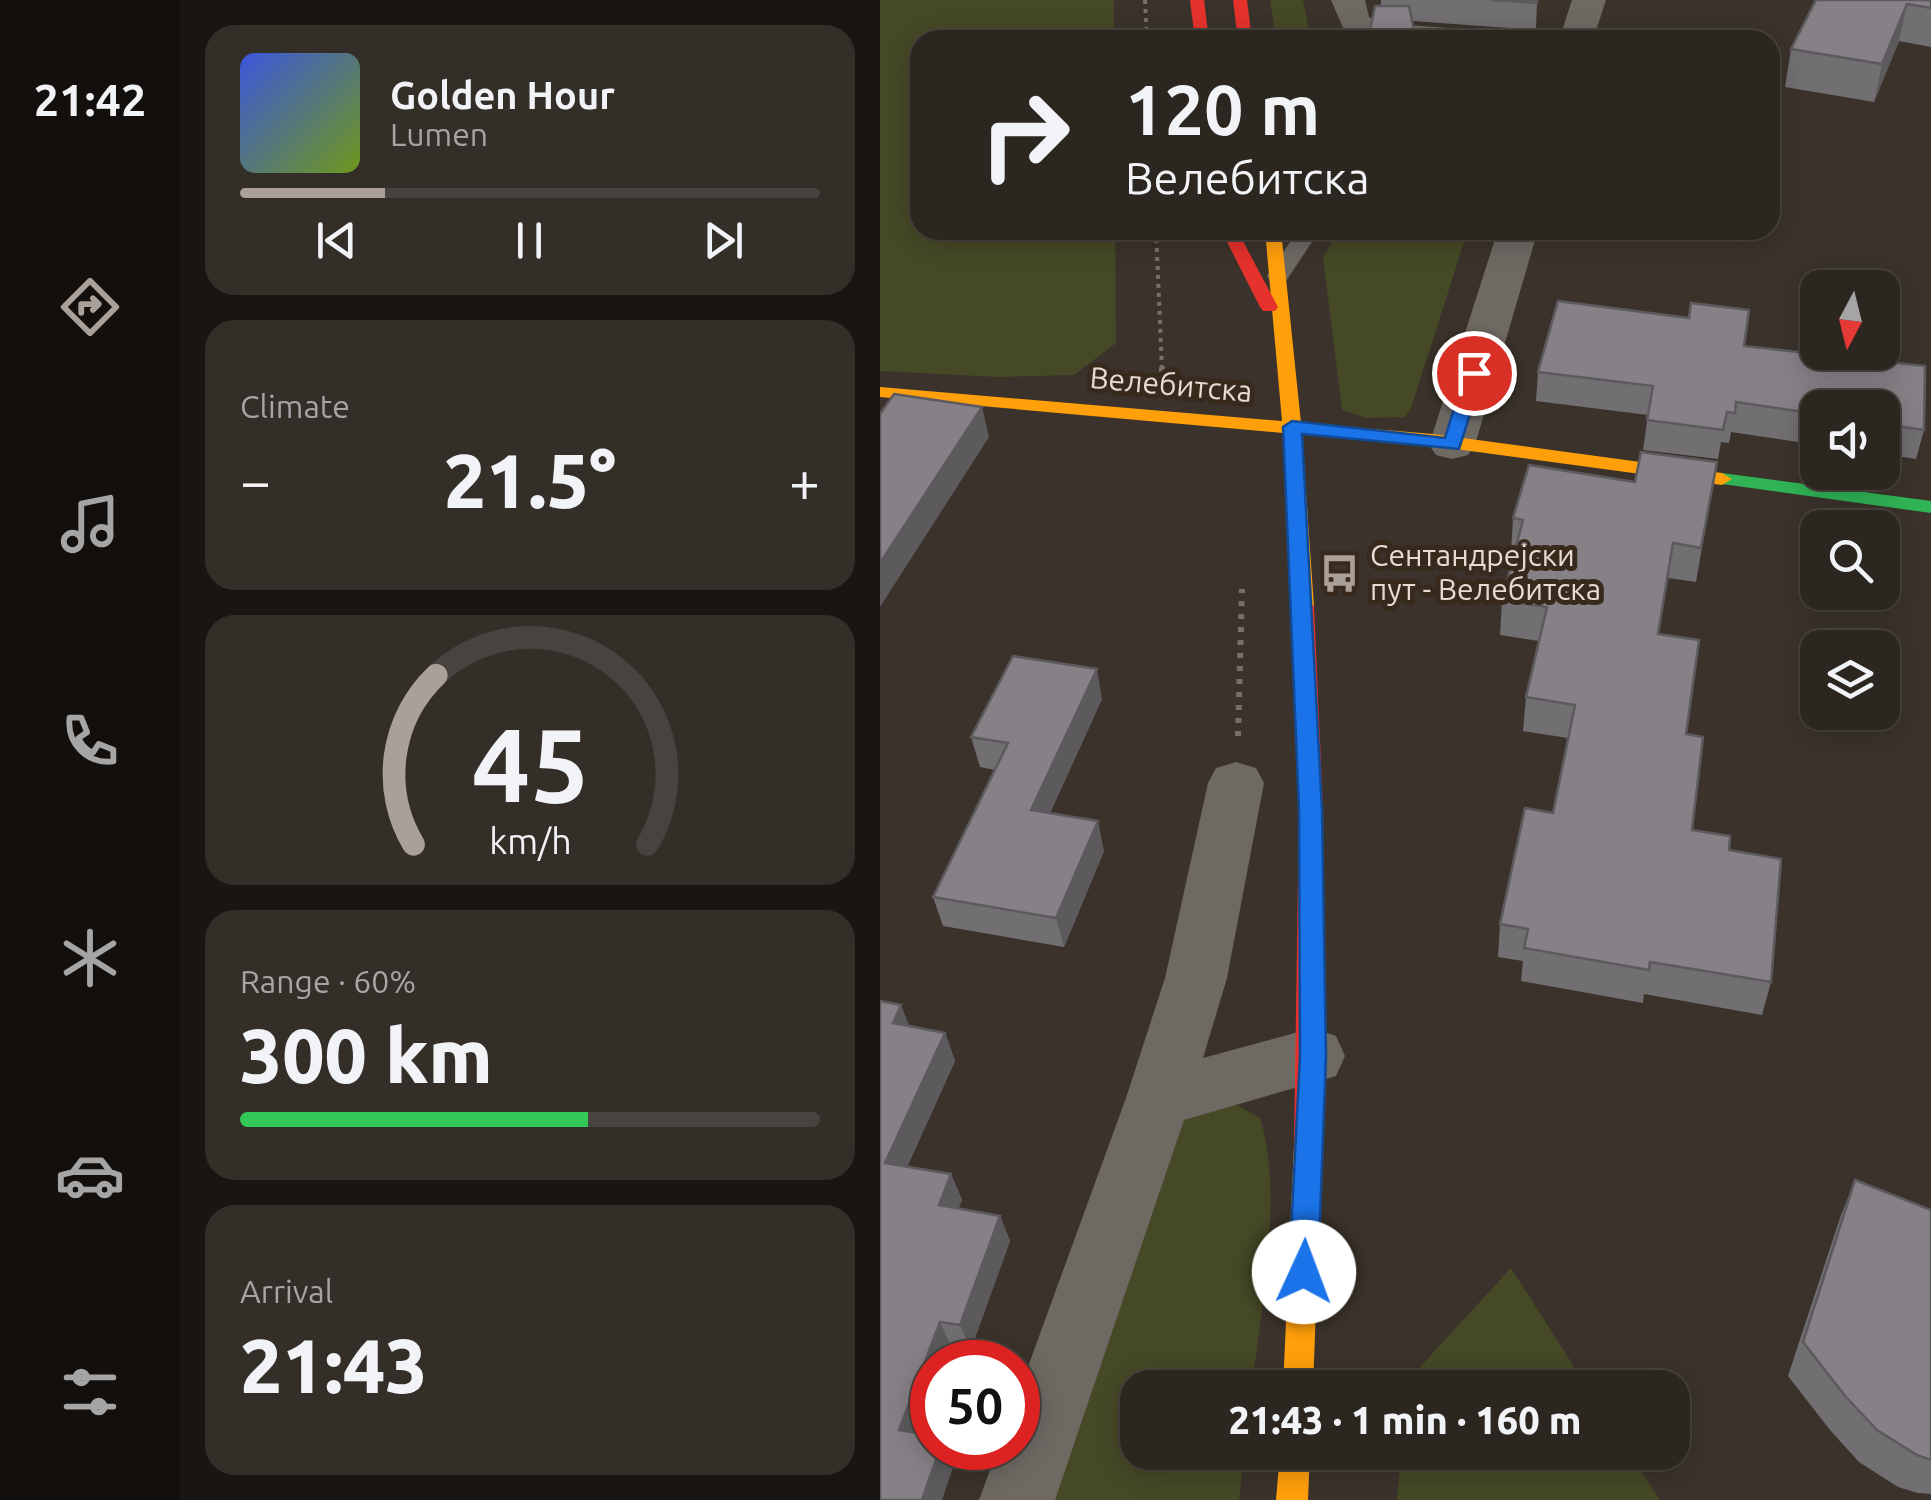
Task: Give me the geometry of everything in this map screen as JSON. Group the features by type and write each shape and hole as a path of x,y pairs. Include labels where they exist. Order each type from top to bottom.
{"main road":[{"path":"1197,0 1201,30"},
{"path":"1240,0 1245,30"},
{"path":"1234,240 1256,274 1285,344"},
{"path":"1273,240 1292,427 1311,809 1313,1056 1299,1370"},
{"name":"Велебитска","path":"880,392 1164,414 1452,444 1931,507"},
{"path":"1292,1500 1293,1470"}],"street":[{"path":"1348,0 1354,21 1371,30"},
{"path":"1579,30 1589,0"},
{"path":"1452,444 1515,240"},
{"path":"1017,1500 1159,1098 1196,978 1236,783"},
{"path":"1159,1098 1313,1056"}],"lane":[{"path":"1278,276 1302,240"}],"path":[{"path":"1145,0 1146,30"},
{"path":"1156,240 1164,414"},
{"path":"1236,783 1242,584"}],"green space":[{"path":"880,0 1114,0 1114,30 910,30 910,240 1115,240 1116,343 1074,375 999,377 880,371"},
{"path":"1270,0 1303,0 1309,30 1274,30"},
{"path":"1333,240 1465,240 1405,417 1367,418 1342,410 1323,258"},
{"path":"1237,1105 1260,1118 1267,1147 1268,1251 1254,1370 1120,1370 1120,1470 1242,1470 1239,1500 1045,1500 1162,1127 1201,1110"},
{"path":"1511,1268 1576,1370 1417,1370"},
{"path":"1400,1470 1640,1470 1660,1500 1397,1500"}],"building":[{"path":"1491,0 1537,0 1537,3"},
{"path":"1816,0 1931,0 1931,8 1907,4 1882,64 1791,49"},
{"path":"1375,6 1409,6 1414,30 1370,30"},
{"path":"1558,301 1689,318 1691,303 1749,310 1744,346 1800,352 1800,370 1900,370 1900,363 1925,366 1924,430 1900,427 1900,390 1800,390 1800,411 1736,402 1735,413 1727,412 1723,430 1647,420 1653,386 1538,372"},
{"path":"894,394 982,407 880,563 880,414"},
{"path":"1641,452 1717,462 1701,548 1673,543 1658,634 1699,640 1686,734 1703,737 1692,830 1730,836 1729,850 1781,859 1771,982 1650,962 1649,970 1524,948 1528,929 1500,924 1525,808 1553,813 1575,705 1526,697 1547,607 1502,600 1523,520 1513,518 1529,465 1635,482"},
{"path":"1013,656 1097,669 1031,810 1098,821 1056,918 933,897 1008,743 971,737"},
{"path":"880,1001 901,1005 893,1023 945,1033 885,1163 951,1174 939,1205 1000,1216 960,1325 940,1322 933,1340 910,1340 910,1401 899,1430 910,1432 910,1470 932,1470 922,1500 880,1500"},
{"path":"1855,1180 1931,1210 1931,1460 1877,1430 1803,1342"}],"traffic: fast":[{"path":"1722,479 1931,507"}],"traffic: slow":[{"path":"1274,240 1288,373 1304,606"},
{"path":"880,392 1433,440 1722,479"},
{"path":"1299,1370 1308,1146"},
{"path":"1292,1500 1294,1470"}],"traffic: jam":[{"path":"1197,0 1201,30"},
{"path":"1240,0 1244,30"},
{"path":"1234,240 1269,307"},
{"path":"1304,606 1311,808 1308,1146"}],"place":[{"name":"Сентандрејски пут - Велебитска","path":"1340,573"}],"route":[{"path":"1304,1272 1313,1056 1311,809 1292,427 1452,444 1474,373"}]}
